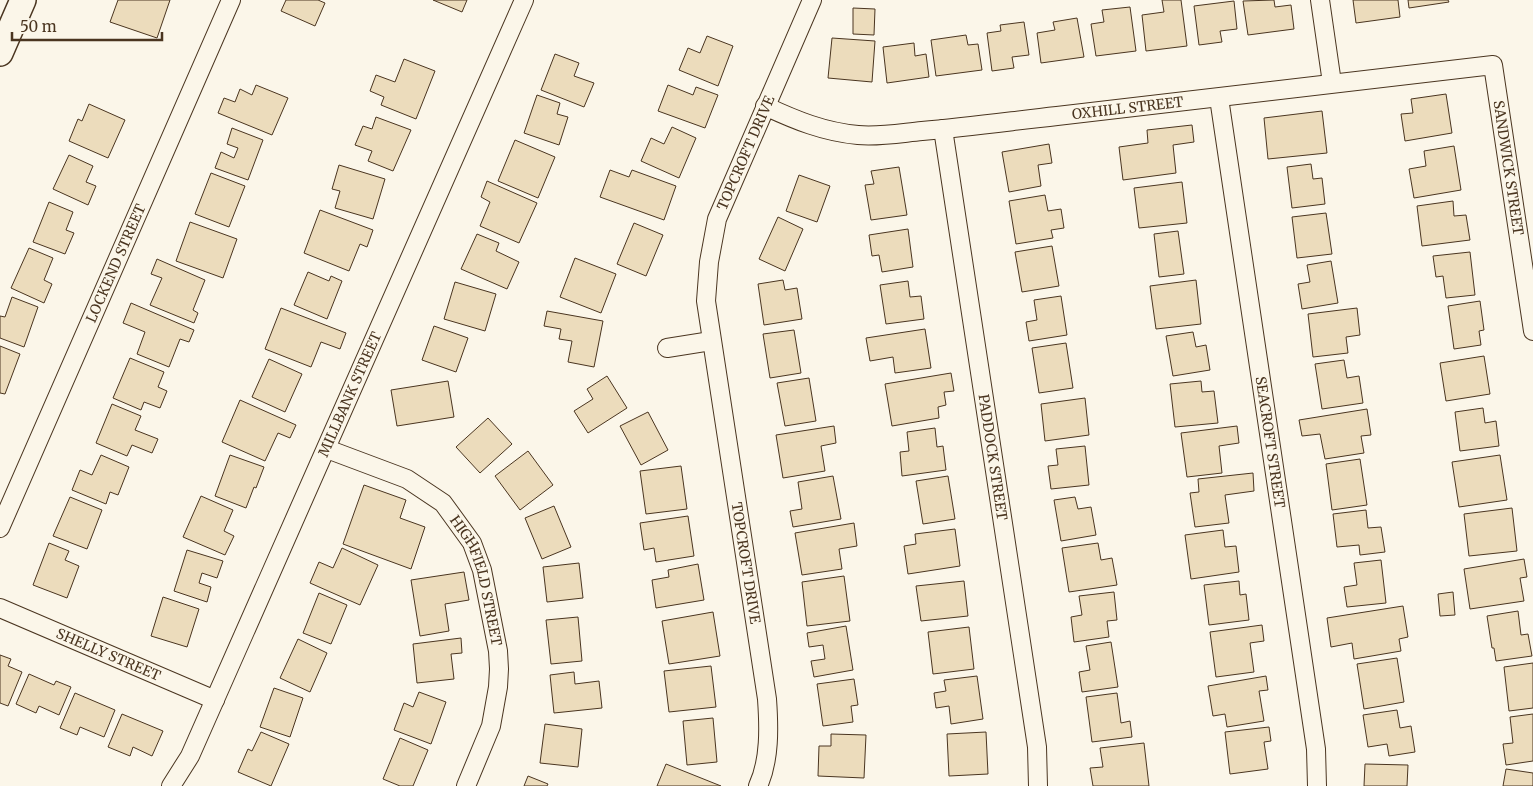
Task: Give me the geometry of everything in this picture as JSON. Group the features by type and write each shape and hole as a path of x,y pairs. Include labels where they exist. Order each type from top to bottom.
{"main road":[{"path":"0,53 24,0"}],"street":[{"name":"LOCKEND STREET","path":"0,528 231,0"},
{"name":"MILLBANK STREET","path":"171,786 190,756 524,0"},
{"name":"TOPCROFT DRIVE","path":"758,786 768,740 768,699 711,341 706,301 708,262 716,219 812,0"},
{"path":"1320,0 1332,83"},
{"name":"OXHILL STREET","path":"765,106 796,121 834,132 878,135 1219,98 1493,64"},
{"name":"SANDWICK STREET","path":"1493,64 1533,331"},
{"name":"SEACROFT STREET","path":"1219,98 1316,750 1318,786"},
{"name":"PADDOCK STREET","path":"943,129 1037,747 1038,786"},
{"path":"667,348 711,341"},
{"name":"HIGHFIELD STREET","path":"327,449 407,479 421,488 443,503 472,543 482,570 498,651 499,669 498,687 490,726 466,786"},
{"name":"SHELLY STREET","path":"0,608 215,700"}],"building":[{"path":"118,0 170,0 157,38 110,22"},
{"path":"286,0 318,0 325,3 315,26 281,11"},
{"path":"433,0 467,0 462,12"},
{"path":"1162,0 1181,0 1187,46 1146,51 1142,15 1164,12"},
{"path":"1274,0 1275,7 1291,5 1294,29 1248,35 1243,1"},
{"path":"1353,0 1398,0 1400,17 1356,23"},
{"path":"1408,0 1448,0 1449,2 1409,8"},
{"path":"1234,1 1237,29 1220,31 1222,42 1199,45 1194,6"},
{"path":"1130,7 1136,51 1096,56 1091,24 1104,22 1102,10"},
{"path":"853,8 875,9 874,35 853,34"},
{"path":"1077,18 1084,57 1041,63 1037,33 1055,30 1053,22"},
{"path":"1024,22 1029,55 1012,57 1014,68 992,71 987,33 1001,31 1000,25"},
{"path":"966,35 968,45 978,44 982,70 936,76 931,40"},
{"path":"707,36 733,46 718,86 679,70 688,48 700,53"},
{"path":"832,38 875,41 872,82 828,78"},
{"path":"914,43 915,56 926,54 929,77 887,83 883,47"},
{"path":"555,54 579,63 574,76 594,83 584,107 541,90"},
{"path":"404,59 435,71 416,119 381,105 384,97 370,91 376,75 395,82"},
{"path":"256,85 288,98 272,135 218,113 224,98 235,102 240,89 252,95"},
{"path":"668,85 693,95 696,87 718,95 705,128 658,111"},
{"path":"1446,94 1452,133 1405,141 1401,114 1413,113 1411,99"},
{"path":"537,95 560,103 557,114 568,117 559,145 524,133"},
{"path":"89,104 125,120 108,158 69,141 78,119 82,121"},
{"path":"1322,111 1327,153 1268,159 1264,118"},
{"path":"376,117 411,130 393,171 368,161 372,151 355,145 363,126 372,129"},
{"path":"1192,125 1194,142 1173,145 1176,173 1123,180 1119,147 1148,143 1147,130"},
{"path":"672,127 696,138 679,178 641,161 651,138 664,144"},
{"path":"232,128 263,140 248,180 215,168 221,152 234,158 238,148 227,144"},
{"path":"515,140 555,157 538,198 498,181"},
{"path":"1049,144 1052,163 1038,165 1041,186 1009,192 1002,152"},
{"path":"1454,146 1461,190 1414,198 1409,169 1426,166 1424,151"},
{"path":"69,155 93,166 86,182 96,186 88,205 53,189"},
{"path":"1311,164 1313,179 1322,178 1325,204 1292,208 1287,167"},
{"path":"339,165 385,179 373,219 335,208 340,191 332,189"},
{"path":"899,167 907,215 871,220 865,185 874,184 871,171"},
{"path":"610,170 629,177 632,170 676,186 664,220 600,197"},
{"path":"211,173 245,186 229,227 195,214"},
{"path":"799,175 830,186 817,222 786,211"},
{"path":"487,181 537,203 519,243 480,226 490,202 481,197"},
{"path":"1182,182 1187,223 1139,228 1134,188"},
{"path":"1045,195 1048,211 1061,209 1064,228 1051,230 1053,238 1016,244 1009,201"},
{"path":"1453,201 1454,216 1466,215 1470,240 1422,246 1417,206"},
{"path":"49,202 73,212 66,230 74,233 65,254 33,242"},
{"path":"320,210 373,230 367,247 360,244 349,271 304,253"},
{"path":"1326,213 1332,254 1297,258 1292,217"},
{"path":"778,217 803,229 785,271 759,259"},
{"path":"190,222 237,239 223,278 176,261"},
{"path":"634,223 663,235 646,276 617,264"},
{"path":"908,229 913,267 882,272 879,255 872,256 869,235"},
{"path":"1178,231 1184,274 1159,277 1154,234"},
{"path":"477,234 499,243 496,251 519,262 507,289 461,269"},
{"path":"1052,246 1059,286 1022,292 1015,252"},
{"path":"29,248 53,258 44,280 52,284 44,303 11,288"},
{"path":"1470,252 1475,295 1446,298 1443,276 1436,277 1433,256"},
{"path":"575,258 616,274 601,313 560,297"},
{"path":"157,259 205,280 193,310 198,313 194,323 150,305 162,278 151,274"},
{"path":"1331,261 1338,303 1302,309 1298,284 1310,282 1307,265"},
{"path":"308,272 329,281 331,276 342,281 327,319 294,305"},
{"path":"783,280 785,290 797,288 802,319 764,325 758,284"},
{"path":"1196,280 1201,324 1156,329 1150,286"},
{"path":"908,281 910,297 921,296 924,319 886,324 880,285"},
{"path":"455,282 496,294 485,331 444,319"},
{"path":"1061,296 1067,335 1029,341 1026,322 1037,320 1034,300"},
{"path":"12,297 38,307 24,347 0,338 0,316 5,317"},
{"path":"1480,301 1484,330 1479,331 1481,345 1454,349 1448,306"},
{"path":"131,303 194,330 189,342 180,339 169,367 137,354 145,332 123,323"},
{"path":"281,308 346,333 340,349 321,342 311,367 265,349"},
{"path":"1357,308 1360,335 1346,337 1348,353 1313,357 1308,314"},
{"path":"547,311 603,321 594,367 568,362 572,341 559,339 561,329 544,326"},
{"path":"434,326 468,338 456,372 422,360"},
{"path":"925,329 931,368 895,373 893,357 870,361 866,338"},
{"path":"794,330 801,373 770,378 763,334"},
{"path":"1193,332 1196,347 1206,345 1210,370 1173,376 1166,336"},
{"path":"1066,343 1073,388 1039,393 1032,348"},
{"path":"0,346 20,354 5,394 0,393"},
{"path":"1484,356 1490,394 1446,401 1440,363"},
{"path":"130,358 164,372 158,387 167,391 160,408 144,402 141,410 113,398"},
{"path":"269,359 302,374 285,412 252,397"},
{"path":"1344,360 1347,378 1359,376 1363,403 1322,409 1315,364"},
{"path":"951,373 954,391 944,392 946,405 938,407 939,418 892,426 885,384"},
{"path":"607,376 627,408 588,433 574,411 593,399 587,389"},
{"path":"809,378 816,421 785,426 777,383"},
{"path":"448,381 454,417 397,426 391,390"},
{"path":"1201,381 1202,392 1214,391 1218,423 1175,427 1170,384"},
{"path":"1085,398 1089,435 1045,441 1041,404"},
{"path":"240,400 296,425 290,438 278,433 265,461 222,442"},
{"path":"112,404 141,416 135,430 158,439 152,453 132,445 127,456 96,443"},
{"path":"1483,408 1485,423 1496,421 1499,446 1460,451 1455,412"},
{"path":"1367,409 1371,435 1361,436 1364,453 1325,459 1320,434 1302,436 1299,420"},
{"path":"648,412 668,450 641,465 620,426"},
{"path":"488,418 512,444 480,473 456,447"},
{"path":"834,426 836,443 821,446 825,471 783,478 776,435"},
{"path":"1237,426 1239,443 1219,446 1222,473 1187,477 1181,433"},
{"path":"935,428 937,447 943,446 946,470 902,476 900,452 909,451 907,432"},
{"path":"1085,446 1089,485 1051,489 1048,466 1058,465 1056,449"},
{"path":"528,451 553,485 520,510 495,476"},
{"path":"101,455 129,467 118,495 110,492 106,504 72,490 80,470 92,475"},
{"path":"230,455 264,467 246,508 215,496"},
{"path":"1500,455 1507,500 1459,507 1452,462"},
{"path":"1360,459 1367,505 1332,510 1326,464"},
{"path":"681,466 687,509 646,514 640,471"},
{"path":"1253,473 1254,491 1225,495 1229,523 1195,527 1190,493 1199,492 1198,479"},
{"path":"833,476 841,519 793,527 790,511 802,509 798,482"},
{"path":"948,476 955,519 923,524 916,481"},
{"path":"364,485 406,500 400,518 425,527 411,569 343,544"},
{"path":"201,496 233,510 224,531 234,536 225,555 183,537"},
{"path":"70,497 102,510 87,549 53,536"},
{"path":"1075,497 1078,509 1091,507 1096,535 1061,541 1054,500"},
{"path":"554,506 571,547 542,559 525,518"},
{"path":"1512,508 1517,551 1469,556 1464,514"},
{"path":"1366,510 1368,528 1381,527 1385,552 1360,555 1359,545 1337,547 1333,514"},
{"path":"688,516 694,556 656,562 654,548 644,550 640,523"},
{"path":"854,523 857,546 839,549 842,569 802,575 795,533"},
{"path":"955,529 960,566 908,574 904,546 916,544 915,534"},
{"path":"1223,530 1225,547 1236,546 1239,572 1191,579 1185,535"},
{"path":"49,543 69,551 65,560 79,566 67,598 33,585"},
{"path":"1098,543 1101,560 1112,558 1117,585 1069,592 1062,548"},
{"path":"342,548 378,565 360,605 310,583 319,562 333,568"},
{"path":"187,550 223,561 217,578 202,573 199,583 211,587 207,602 174,591"},
{"path":"1524,559 1527,577 1520,578 1524,601 1470,609 1464,569"},
{"path":"1381,560 1386,603 1347,607 1344,587 1357,585 1354,563"},
{"path":"579,563 583,598 547,602 543,567"},
{"path":"698,564 704,600 656,608 652,580 669,577 668,570"},
{"path":"464,572 469,600 445,604 449,631 420,636 411,580"},
{"path":"844,576 850,621 807,626 802,582"},
{"path":"964,581 968,616 921,621 916,586"},
{"path":"1239,581 1240,595 1246,594 1249,620 1209,625 1204,585"},
{"path":"1114,592 1117,620 1107,621 1109,637 1074,642 1071,617 1082,615 1079,596"},
{"path":"1453,592 1455,615 1440,616 1438,594"},
{"path":"319,593 347,605 331,644 303,633"},
{"path":"163,597 199,609 187,647 151,636"},
{"path":"1403,606 1408,637 1399,639 1401,651 1354,659 1352,643 1331,647 1327,618"},
{"path":"1518,611 1521,635 1528,634 1532,656 1496,661 1487,616"},
{"path":"713,612 720,656 669,664 662,621"},
{"path":"578,617 582,661 551,664 546,620"},
{"path":"1262,625 1264,641 1250,643 1254,672 1216,677 1210,632"},
{"path":"846,626 853,670 814,677 811,661 825,659 823,645 809,647 807,633"},
{"path":"969,627 974,669 933,674 928,632"},
{"path":"461,638 462,653 451,654 454,679 417,683 413,644"},
{"path":"298,639 327,653 310,692 280,678"},
{"path":"1111,642 1118,687 1082,692 1079,672 1090,670 1086,646"},
{"path":"0,655 11,659 8,666 22,672 8,706 0,703"},
{"path":"1397,658 1404,702 1364,709 1357,664"},
{"path":"1533,663 1533,708 1509,711 1504,667"},
{"path":"711,666 716,707 669,712 664,671"},
{"path":"574,672 575,684 599,681 602,708 554,713 550,675"},
{"path":"29,674 54,685 56,681 71,687 59,715 39,706 36,713 16,704"},
{"path":"977,676 983,719 951,724 949,706 936,708 934,693 946,691 944,680"},
{"path":"1266,676 1268,690 1259,691 1264,721 1227,727 1225,714 1213,716 1208,686"},
{"path":"854,679 858,705 851,706 853,722 823,726 817,684"},
{"path":"274,688 303,698 290,737 260,727"},
{"path":"419,692 446,702 431,744 394,730 404,703 413,707"},
{"path":"75,693 115,710 104,737 80,727 77,735 60,728"},
{"path":"1117,693 1121,723 1130,721 1132,737 1092,742 1086,697"},
{"path":"1397,710 1400,728 1411,726 1415,752 1389,756 1387,744 1368,747 1363,715"},
{"path":"122,714 163,731 152,756 133,747 130,756 108,747"},
{"path":"1533,714 1533,761 1506,765 1503,744 1513,743 1510,717"},
{"path":"713,718 717,762 687,765 683,721"},
{"path":"545,724 582,729 578,767 540,763"},
{"path":"1269,727 1271,741 1264,742 1268,769 1230,774 1225,732"},
{"path":"261,732 289,744 271,786 238,772 248,749 252,751"},
{"path":"986,732 988,774 949,776 947,734"},
{"path":"831,734 866,735 864,778 818,776 819,746 831,746"},
{"path":"400,738 428,750 413,786 400,786 383,779"},
{"path":"1144,743 1149,786 1093,786 1090,768 1103,767 1100,748"},
{"path":"666,764 721,786 657,786"},
{"path":"1365,764 1408,765 1407,786 1364,786"},
{"path":"1506,769 1533,773 1533,786 1503,786"},
{"path":"528,776 548,784 547,786 524,786"}]}
